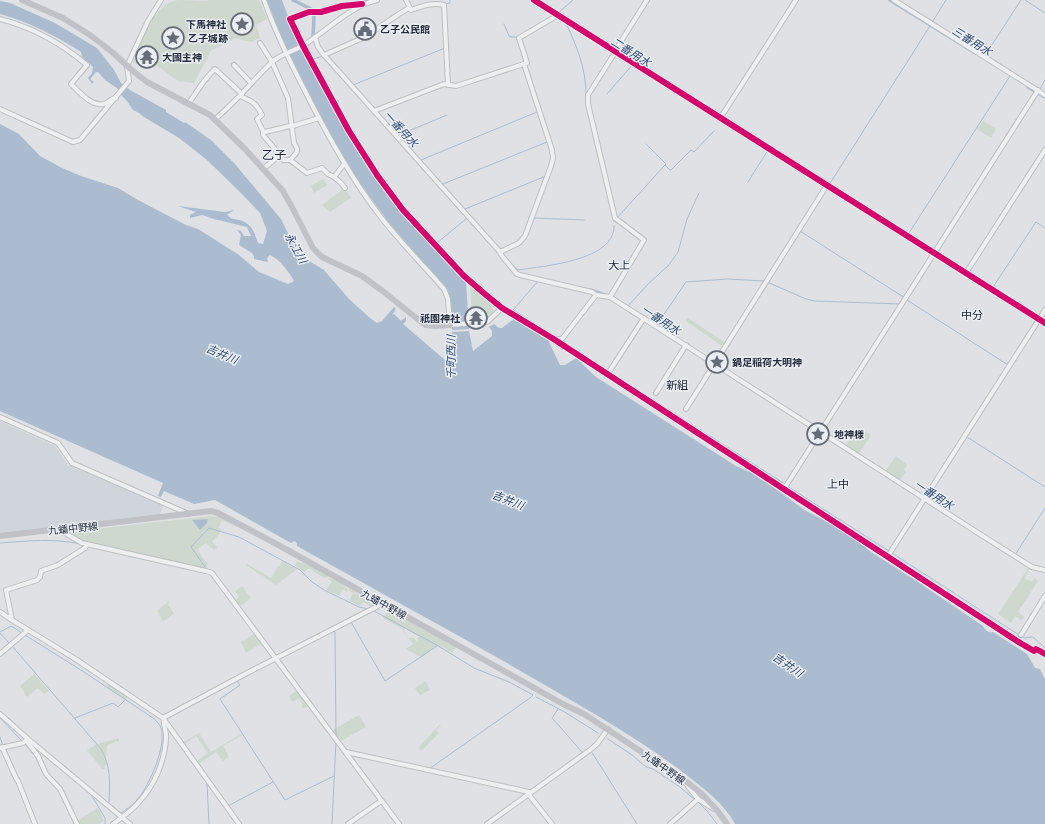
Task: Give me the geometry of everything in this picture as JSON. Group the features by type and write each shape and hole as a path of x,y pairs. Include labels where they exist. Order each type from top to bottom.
{"main road":[{"path":"22,0 63,18 90,35 127,66 155,86 189,103 215,119 283,192 312,248 322,257 362,276 425,325 450,325"},
{"name":"九蟠中野線","path":"0,536 62,530 211,511 218,513 563,704 584,714 683,779 702,794 723,817 726,824"}],"street":[{"path":"0,109 73,142 80,140 129,81 127,66 148,21 161,0"},
{"path":"264,0 271,20 318,118 344,164 381,217 444,289 448,299 450,325 487,322 502,308"},
{"path":"377,0 362,4 342,6 321,12 309,12 290,19 302,46 349,131 396,201 410,219 464,276 502,308 552,338 601,372 786,487 890,554 1017,641 1034,651 1036,649 1045,654"},
{"path":"406,0 410,9"},
{"path":"534,0 1045,323"},
{"path":"608,297 644,240 615,218 588,104 588,95 647,0"},
{"path":"721,118 796,0"},
{"path":"894,0 1037,91 1045,94"},
{"path":"215,119 241,95 272,62 302,46 362,4"},
{"path":"324,55 365,37 399,14 410,9 427,4 444,5 448,85"},
{"path":"374,111 444,84 456,86 527,63 520,38 558,15"},
{"path":"0,18 48,39 75,55 86,65 70,84 89,100 106,104 113,98 116,98"},
{"path":"315,37 318,47 324,55 520,275 608,297 1032,567 1045,570"},
{"path":"260,43 272,62 288,98 294,143 298,149 290,160"},
{"path":"501,254 519,243 525,236 553,158 548,136 524,64"},
{"path":"234,65 251,83"},
{"path":"189,103 198,88 215,69 241,95 258,106 262,115 257,119 263,131 263,135 283,160 290,160 308,173 322,168 345,188"},
{"path":"786,487 1037,91"},
{"path":"263,131 265,132 292,126 318,118"},
{"path":"966,273 1045,150"},
{"path":"263,169 280,155"},
{"path":"334,177 344,164"},
{"path":"686,409 827,186"},
{"path":"552,338 562,339 596,295"},
{"path":"890,554 1045,310"},
{"path":"601,372 609,371 643,318"},
{"path":"656,393 685,345"},
{"path":"0,417 58,443 72,463 188,515"},
{"path":"62,530 63,532 87,545 211,572 380,801 399,824"},
{"path":"12,620 6,590 37,580 40,577 41,571 58,565 87,545"},
{"path":"1021,635 1045,596"},
{"path":"164,719 275,659 378,606 380,602"},
{"path":"0,612 27,631 109,681 164,719 239,824"},
{"path":"0,654 27,631"},
{"path":"0,714 28,743 38,756 48,777 60,789 77,824"},
{"path":"113,824 140,802 152,785 158,772 166,743 164,719"},
{"path":"487,824 597,744 608,729"},
{"path":"25,741 1,747 18,780 35,824"},
{"path":"25,741 130,824"},
{"path":"346,753 529,794 552,824"},
{"path":"683,779 698,799 717,810"},
{"path":"670,824 698,799"},
{"path":"348,824 380,801"}],"shaded area":[{"path":"259,0 267,19 256,25 260,38 250,42 235,38 211,51 194,83 178,81 159,67 133,63 147,28 158,11 173,1"},
{"path":"983,121 996,129 991,138 977,129"},
{"path":"323,179 327,185 314,193 311,186"},
{"path":"345,188 351,198 330,212 322,205"},
{"path":"470,284 492,304 494,312 486,318 481,318 480,313 472,314"},
{"path":"688,318 724,342 727,342 725,345 723,344 722,346 686,321"},
{"path":"0,421 55,446 68,465 164,505 159,516 0,534"},
{"path":"858,427 871,435 858,455 845,447"},
{"path":"896,456 907,465 904,470 906,472 899,481 885,472"},
{"path":"216,515 242,527 235,526 222,520 218,528 221,529 220,533 212,542 217,548 214,550 206,543 197,549 208,563 206,569 82,541 67,532 213,516 217,517"},
{"path":"282,561 297,569 276,585 246,565 247,564 271,578"},
{"path":"297,562 306,564 331,576 324,578 309,568 304,572 295,565"},
{"path":"1029,567 1030,568 1024,578 1032,582 1035,578 1038,581 1018,612 1024,617 1021,620 1015,616 1011,623 998,614"},
{"path":"327,578 339,582 348,591 347,592 343,589 339,596 326,590 332,581"},
{"path":"242,586 251,598 239,607 235,601 239,597 235,591"},
{"path":"348,586 355,591 354,594 356,593 372,601 375,605 372,607 363,602 360,606 349,601 353,593 349,591"},
{"path":"170,600 168,605 174,613 163,622 157,611"},
{"path":"382,605 454,646 455,648 452,653 438,645 421,657 406,649 413,644 407,636 409,638 414,638 417,641 418,637 420,637 405,629 403,631 403,629 383,618 388,610 380,610 377,608"},
{"path":"255,633 262,643 246,653 241,642"},
{"path":"34,674 49,691 44,694 38,688 27,697 20,686"},
{"path":"425,681 430,690 420,695 415,688"},
{"path":"109,683 128,696 126,700 107,687"},
{"path":"298,690 309,706 302,708 302,703 299,698 292,702 289,696"},
{"path":"359,715 366,727 339,742 331,731"},
{"path":"439,725 441,726 436,730 439,733 421,751 418,748"},
{"path":"199,733 211,752 241,734 242,735 223,746 229,757 223,761 216,752 197,765 182,743","holes":["196,736 208,753 197,761 185,744"]},
{"path":"119,738 119,741 107,745 106,757 98,744"},
{"path":"97,744 104,755 107,765 104,766 105,769 102,769 87,750"},
{"path":"98,808 104,821 99,824 78,824 77,821"}],"water":[{"path":"266,0 282,0 289,19 377,177 402,212 466,281 469,329 452,330 450,300 445,288 390,224 351,171 287,51"},
{"name":"吉井川","path":"0,1 10,3 55,23 97,48 114,70 121,83 130,90 166,110 166,112 184,123 185,122 211,140 234,163 281,219 295,248 301,256 324,270 349,299 377,323 382,321 394,307 396,309 392,315 394,314 401,321 406,317 406,321 403,324 452,366 452,332 469,331 473,351 492,336 492,331 489,327 494,324 499,328 502,328 514,319 548,340 560,365 565,365 576,358 596,377 736,466 752,473 806,511 832,524 860,542 871,552 983,626 987,631 993,632 1027,654 1035,668 1040,669 1045,679 1045,824 735,824 726,810 709,793 667,760 633,738 523,672 297,546 297,543 294,541 291,543 215,500 194,504 164,491 161,497 158,496 163,483 0,411 0,124 19,134 40,156 62,168 118,188 186,225 198,229 239,255 259,272 288,284 294,281 284,266 274,257 270,255 267,258 268,262 254,259 252,253 239,245 241,235 237,230 241,231 244,236 251,236 247,227 202,215 190,218 190,215 196,212 178,206 225,212 234,210 227,215 249,225 258,243 263,244 267,231 260,213 207,160 179,138 133,110 117,88 105,80 98,72 96,72 91,78 94,82 92,84 88,78 92,73 93,67 82,57 81,52 42,30 0,14"},
{"path":"208,519 207,523 200,530 192,520"}],"waterway":[{"path":"293,0 315,11"},
{"path":"350,4 368,0"},
{"path":"445,4 450,3 450,0"},
{"path":"558,13 573,0"},
{"name":"三番用水","path":"890,0 974,52"},
{"path":"933,21 946,0"},
{"path":"986,54 1021,0"},
{"path":"1025,0 1045,13"},
{"name":"一番用水","path":"313,36 314,16"},
{"path":"567,23 583,67 586,94"},
{"path":"504,24 509,36 518,37"},
{"path":"829,185 930,26"},
{"path":"353,85 445,48"},
{"path":"314,59 323,56"},
{"name":"二番用水","path":"607,94 633,64"},
{"path":"909,233 1010,76"},
{"path":"1040,89 1045,80"},
{"name":"三番用水","path":"1028,87 1045,97"},
{"path":"421,160 537,112"},
{"path":"399,135 447,115"},
{"path":"646,144 671,170 691,150 694,152 714,131"},
{"path":"443,184 547,142"},
{"path":"748,182 768,150"},
{"path":"617,218 665,165"},
{"path":"465,209 546,176"},
{"path":"628,306 649,283 668,266 678,252 687,219 699,193"},
{"path":"437,243 467,218"},
{"path":"533,218 585,220"},
{"path":"993,287 1036,222 1045,228"},
{"path":"504,256 518,270 560,264 576,260 603,247 611,238 614,226"},
{"path":"800,231 905,298"},
{"path":"658,323 686,282 727,279 764,281"},
{"path":"538,281 513,310 556,337"},
{"path":"767,282 806,299 815,301 900,304"},
{"name":"一番用水","path":"590,290 605,295"},
{"path":"907,300 1008,365"},
{"path":"573,348 606,370"},
{"path":"611,373 785,484"},
{"path":"967,437 1045,487"},
{"path":"927,498 956,454"},
{"path":"787,486 889,551"},
{"path":"1015,555 1045,508"},
{"path":"205,567 191,547 209,528 239,537 300,570 312,582 326,591 359,607 368,609"},
{"path":"0,543 50,541 81,544"},
{"path":"892,553 1019,635"},
{"path":"374,611 440,647 474,668 509,682 533,695 429,769"},
{"path":"351,622 385,681 437,646"},
{"path":"0,632 11,626 22,633"},
{"path":"334,631 336,735"},
{"path":"0,633 9,643"},
{"path":"25,635 84,672 153,718 158,723 162,731 162,741 158,759 150,779 136,801 121,813"},
{"path":"1021,636 1024,638 1033,637 1045,648"},
{"path":"12,646 101,749 107,762 110,781 109,802"},
{"path":"279,659 301,648"},
{"path":"66,656 79,664"},
{"path":"237,681 240,685 220,699 285,800 334,776"},
{"path":"536,697 563,711 598,733"},
{"path":"195,703 203,699"},
{"path":"75,718 113,703 118,707 125,700"},
{"path":"558,709 552,718 583,753"},
{"path":"0,718 22,741"},
{"path":"0,737 3,746"},
{"path":"608,739 632,755 646,767 653,769 680,787 694,800"},
{"path":"332,824 336,741"},
{"path":"24,743 35,756 46,778 55,787"},
{"path":"591,751 637,824"},
{"path":"228,806 273,782"},
{"path":"207,783 209,824"},
{"path":"531,795 555,824"},
{"path":"92,796 105,818 105,824"},
{"path":"698,802 717,824"}],"cycle path":[{"path":"534,0 1045,323"},
{"path":"362,4 342,6 321,12 309,12 290,19 349,131 377,175 403,210 464,276 502,308 552,338 1017,641 1034,651 1036,649 1045,654"}],"place":[{"name":"下馬神社","path":"242,24"},
{"name":"乙子公民館","path":"365,29"},
{"name":"乙子城跡","path":"173,38"},
{"name":"大國主神","path":"147,57"},
{"name":"祇園神社","path":"476,318"},
{"name":"鍋足稲荷大明神","path":"717,362"},
{"name":"地神様","path":"818,434"}],"district":[{"name":"乙子","path":"274,155"},
{"name":"大上","path":"619,265"},
{"name":"中分","path":"972,315"},
{"name":"新組","path":"677,385"},
{"name":"上中","path":"838,484"}],"water label":[{"name":"永江川","path":"296,248"},
{"name":"千町西川","path":"451,357"}]}
